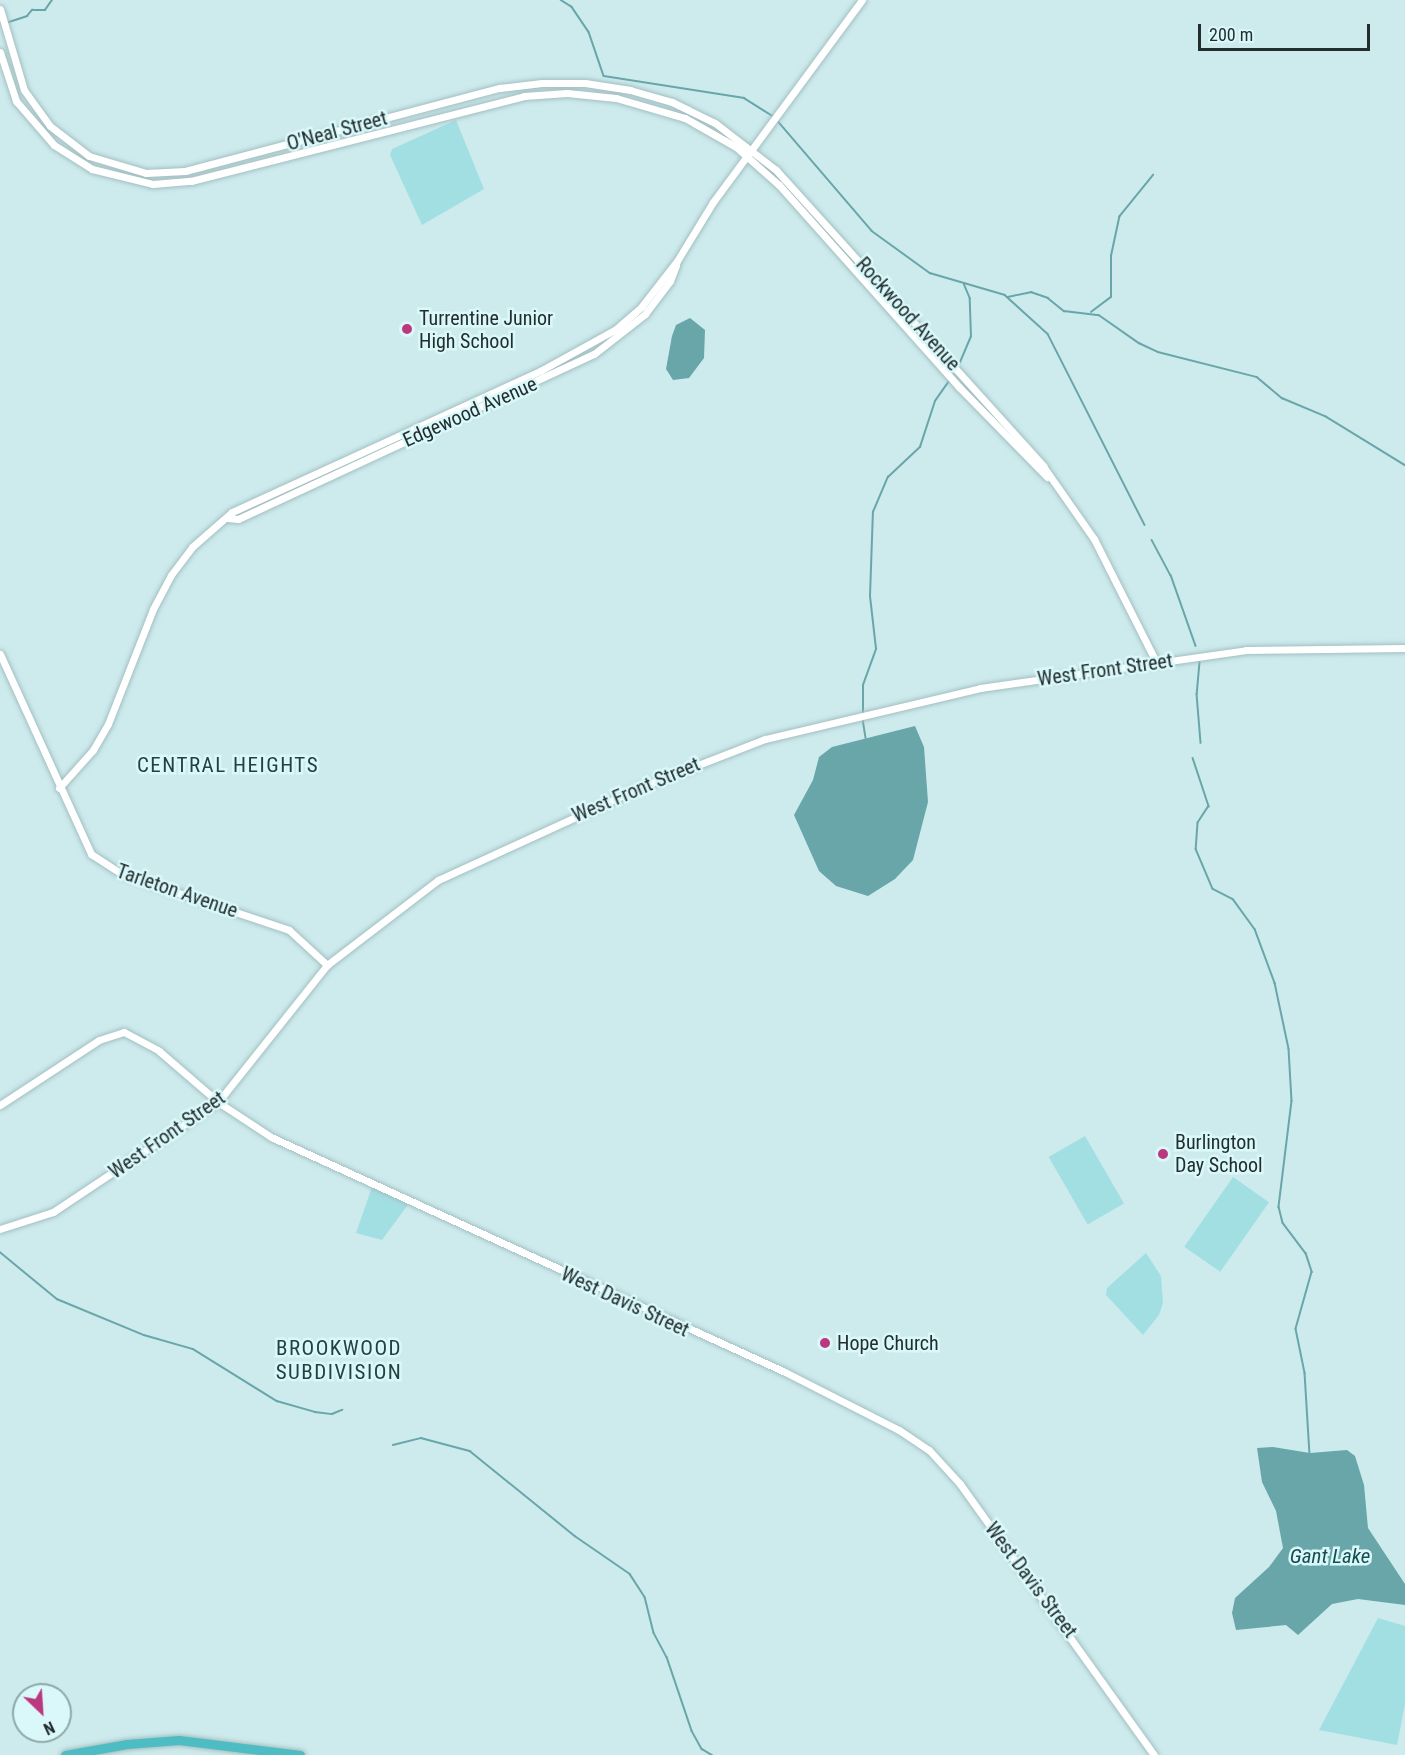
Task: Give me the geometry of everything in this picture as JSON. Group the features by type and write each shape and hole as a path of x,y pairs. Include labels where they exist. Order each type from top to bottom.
{"highway":[{"path":"65,1755 127,1744 179,1740 300,1755"}],"street":[{"name":"Edgewood Avenue","path":"407,436 609,334 642,306 677,261 746,155 862,0"},
{"name":"O'Neal Street","path":"0,9 18,75 40,115 60,136 89,156 128,170 185,171 489,91 542,83 605,85 651,95 716,123 752,148"},
{"name":"O'Neal Street","path":"0,52 16,101 54,145 92,169 138,182 191,181 494,101 543,94 592,95 650,107 708,129 746,155"},
{"name":"Rockwood Avenue","path":"752,148 916,322 1057,486 1094,538 1156,662"},
{"name":"Rockwood Avenue","path":"746,155 779,185 1026,458 1057,486"},
{"name":"Edgewood Avenue","path":"59,788 93,750 108,724 153,609 171,575 192,547 228,518 263,497 553,374 612,342 657,299 677,261"},
{"path":"609,334 612,342"},
{"name":"West Front Street","path":"0,1229 53,1212 218,1101 327,965 448,874 562,821 736,749 930,698 1156,662 1262,649 1405,648"},
{"name":"Tarleton Avenue","path":"0,654 87,850 102,863 122,874 289,930 327,965"},
{"name":"West Davis Street","path":"0,1105 99,1040 118,1032 159,1051 218,1101 288,1146 785,1372 912,1438 936,1457 960,1484 1154,1755"}],"shaded area":[{"path":"456,120 484,189 422,225 390,155 392,149"},
{"path":"1085,1136 1124,1204 1088,1225 1049,1157"},
{"path":"1233,1177 1269,1202 1220,1272 1184,1247"},
{"path":"373,1184 410,1202 382,1240 356,1233"},
{"path":"1146,1253 1161,1276 1163,1303 1159,1315 1143,1335 1106,1295 1107,1288"},
{"path":"1378,1618 1405,1626 1405,1704 1397,1745 1319,1730"}],"water":[{"path":"690,318 705,330 704,358 689,378 673,380 666,369 672,336 676,325"},
{"path":"915,726 924,747 928,802 913,860 895,879 868,896 836,886 819,871 794,815 813,780 819,757 832,747"},
{"name":"Gant Lake","path":"1273,1447 1310,1453 1347,1450 1355,1456 1364,1485 1368,1528 1405,1584 1405,1605 1358,1599 1332,1604 1298,1635 1286,1625 1236,1630 1232,1613 1235,1598 1269,1567 1283,1548 1276,1511 1262,1482 1257,1448"}],"waterway":[{"path":"9,22 27,16 32,10 45,10 52,0"},
{"path":"561,0 572,7 589,32 604,76 744,98 773,116"},
{"path":"777,120 872,231 930,273 1005,295 1048,334 1145,525"},
{"path":"1091,312 1111,297 1111,256 1119,217 1153,175"},
{"path":"958,367 971,337 970,299 964,285"},
{"path":"1008,297 1031,292 1048,298 1064,311 1099,315 1139,343 1158,352 1257,377 1282,398 1325,416 1405,465"},
{"path":"863,714 863,685 876,649 870,596 873,512 888,477 920,447 935,401 949,381"},
{"path":"1152,540 1171,575 1196,646"},
{"path":"1200,662 1197,694 1201,743"},
{"path":"863,719 866,738"},
{"path":"1193,758 1209,806 1198,823 1196,849 1213,889 1233,899 1255,929 1275,983 1289,1049 1292,1101 1279,1207 1283,1223 1306,1253 1312,1272 1296,1329 1305,1373 1310,1454"},
{"path":"0,1252 57,1299 144,1335 193,1349 277,1401 315,1412 332,1414 342,1410"},
{"path":"393,1445 421,1438 470,1451 575,1536 630,1574 645,1597 654,1633 667,1657 692,1731 702,1749 712,1755"}],"place":[{"name":"Turrentine Junior High School","path":"407,329"},
{"name":"Burlington Day School","path":"1163,1154"},
{"name":"Hope Church","path":"825,1343"}],"district":[{"name":"CENTRAL HEIGHTS","path":"228,765"},
{"name":"BROOKWOOD SUBDIVISION","path":"339,1360"}]}
